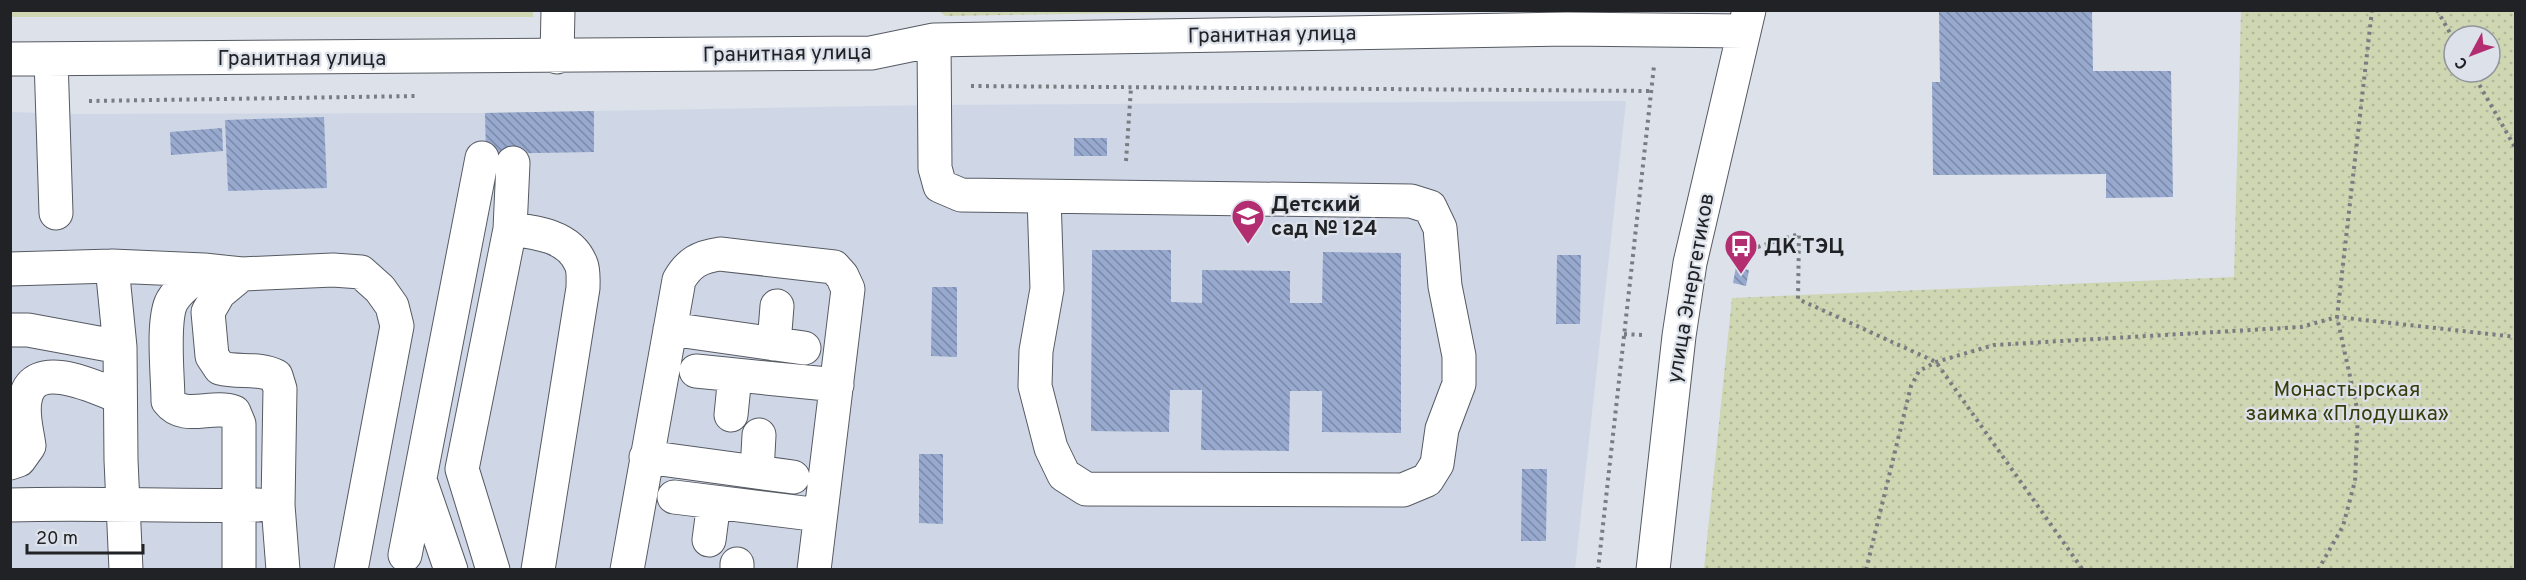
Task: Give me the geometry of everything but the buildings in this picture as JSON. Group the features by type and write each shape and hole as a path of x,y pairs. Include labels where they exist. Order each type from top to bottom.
{"street":[{"path":"557,57 558,10"},
{"name":"Гранитная улица","path":"10,59 557,57 871,53 934,40 1659,28 1746,21"},
{"name":"улица Энергетиков","path":"1653,570 1679,336 1690,263 1746,21"},
{"path":"934,40 934,168 940,186 961,195 1044,196 1124,198 1411,201 1430,207 1440,228 1445,286 1459,356 1459,384 1442,429 1437,464 1426,480 1403,490 1086,489 1064,475 1052,448 1035,386 1036,351 1047,289 1044,196"},
{"path":"51,59 56,213"},
{"path":"405,555 420,478 497,160 510,229 462,469 493,570"},
{"path":"510,229 552,237 571,248 582,265 583,288 538,570"},
{"path":"627,570 679,280 688,265 704,257 720,254 834,267 842,276 848,289 814,570"},
{"path":"112,266 120,347 122,505 126,570"},
{"path":"10,269 112,266 242,274 333,270 361,272 380,289 392,306 397,326 351,570"},
{"path":"204,270 171,302 167,324 168,401 175,410 184,412 225,409 234,412 239,424 237,505 239,570"},
{"path":"242,274 219,293 208,312 212,356 220,368 233,372 264,370 276,376 280,389 278,505 283,570"},
{"path":"670,329 789,346 777,306"},
{"path":"10,330 28,330 120,347"},
{"path":"696,370 837,385"},
{"path":"731,416 735,375"},
{"path":"10,464 19,460 29,446 24,411 26,393 36,381 53,377 73,378 120,397"},
{"path":"757,472 759,435"},
{"path":"646,457 793,477"},
{"path":"420,478 451,570"},
{"path":"674,496 820,515"},
{"path":"709,540 714,502"},
{"path":"10,505 82,503 278,505"}],"path":[{"path":"2318,570 2343,526 2355,481 2358,413 2337,317 2372,10"},
{"path":"2437,10 2445,24"},
{"path":"1598,570 1659,28"},
{"path":"2479,84 2516,149"},
{"path":"1124,198 1131,87"},
{"path":"1798,248 1798,299 1936,362 2083,570"},
{"path":"1866,570 1911,386 1919,371 1936,362 1994,345 2301,327 2337,317 2516,337"}],"shaded area":[{"path":"1626,101 1575,569 11,570 11,112 74,114 485,113 933,105"}],"green space":[{"path":"11,10 533,10 533,17 11,17"},
{"path":"939,11 1253,11 945,16"},
{"name":"Монастырская заимка «Плодушка»","path":"2241,11 2515,11 2515,569 1704,569 1732,298 2234,277"}],"place":[{"name":"Детский сад № 124","path":"1248,245"},
{"name":"ДК ТЭЦ","path":"1741,275"}]}
